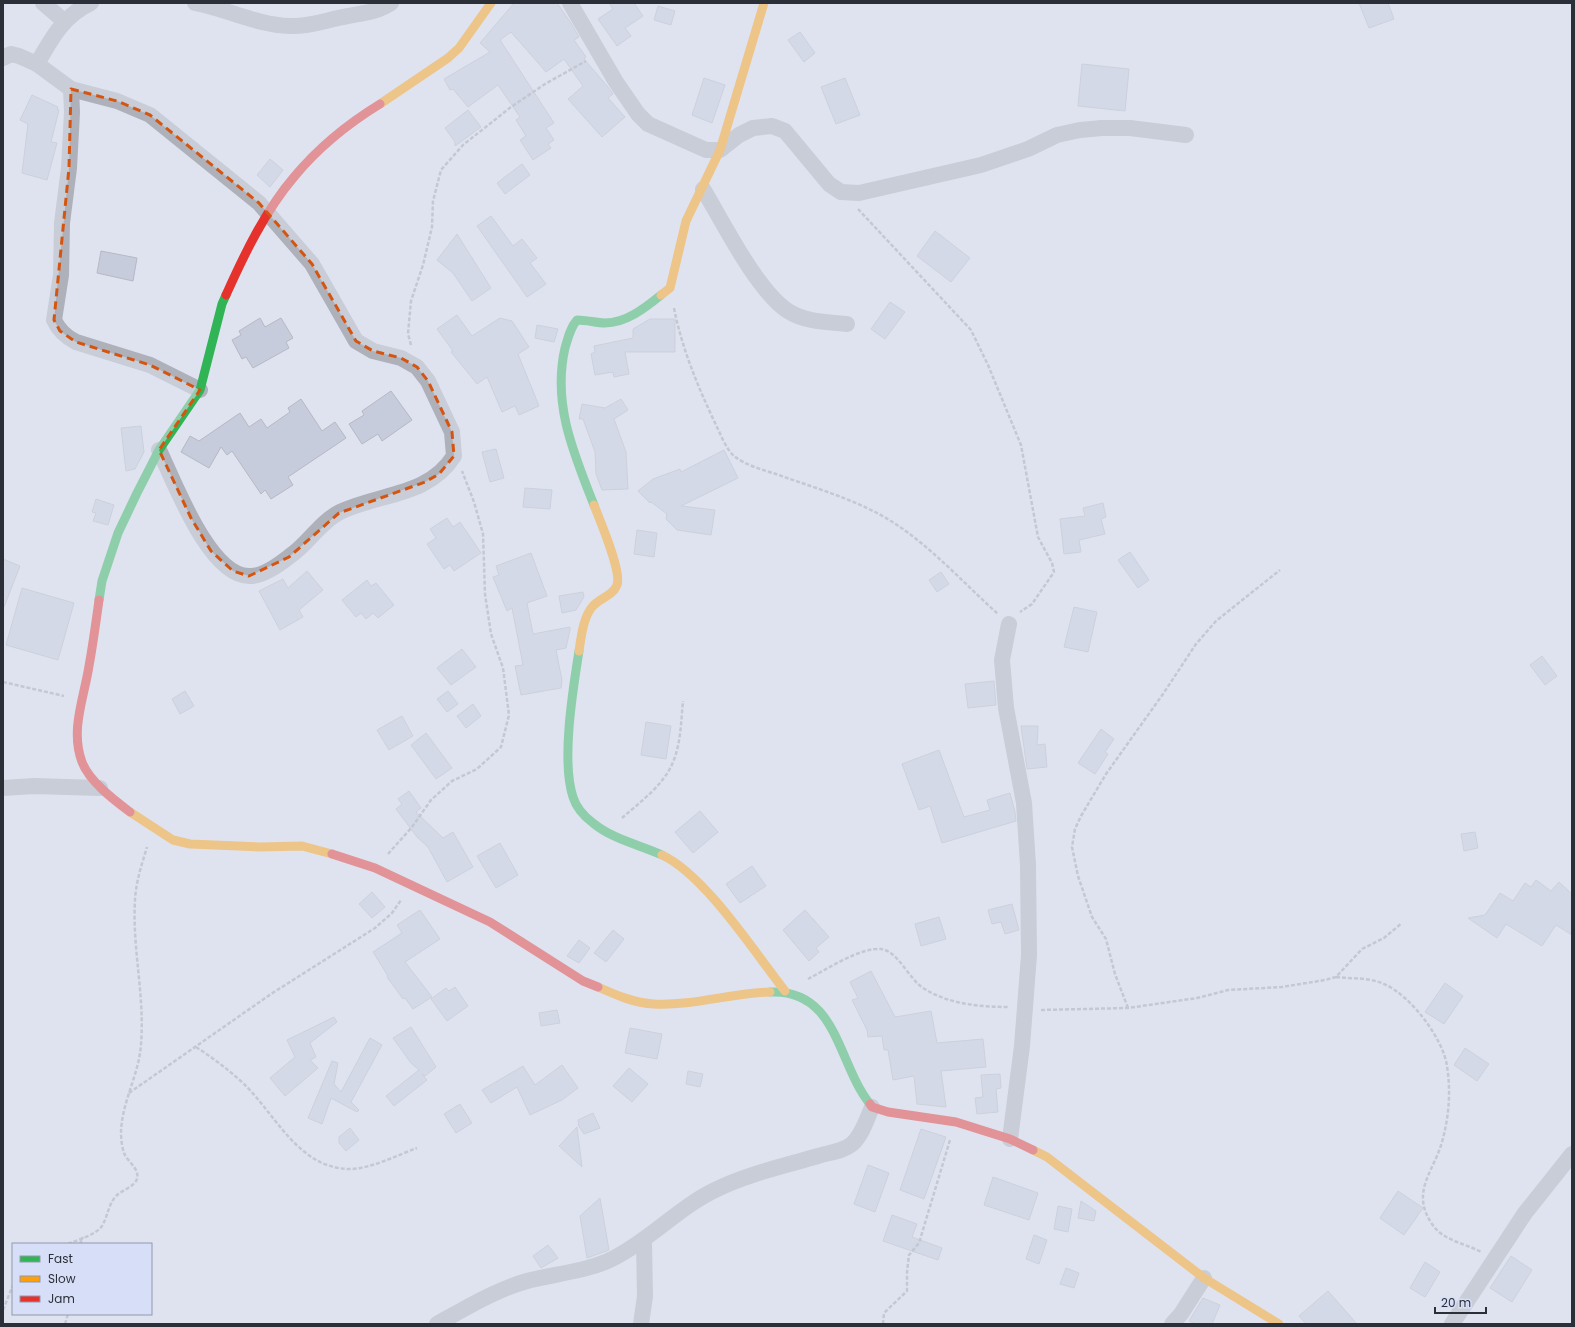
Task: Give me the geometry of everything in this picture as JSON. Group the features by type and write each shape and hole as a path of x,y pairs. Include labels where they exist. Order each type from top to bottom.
{"street":[{"path":"43,3 64,21"},
{"path":"37,64 64,21 82,7 91,3"},
{"path":"195,3 213,7 235,16 290,26 376,11 391,3"},
{"path":"491,3 458,48 434,69 373,108 334,137 294,177 268,213 229,286 213,336 200,390 159,450 118,533 102,581 89,667 81,701 77,741 82,763 100,788 153,829 174,840 190,844 260,847 302,846 314,848 375,868 490,922 583,981 627,999 652,1004 672,1004 761,992 785,991 804,997 814,1004 843,1050 860,1092 872,1107 888,1112 956,1122 1010,1139 1047,1157 1204,1278 1279,1324"},
{"path":"570,3 627,99 648,124 706,150 720,150 753,128 772,126 785,131 829,184 841,192 859,193 981,165 1028,149 1057,135 1080,130 1130,128 1186,135"},
{"path":"764,3 720,150 703,189 686,221 670,288 632,316 622,320 605,323 584,319 577,320 570,330 561,367 562,406 566,423 609,546 618,580 616,587 611,593 595,602 589,610 582,636 570,726 568,768 573,798 589,821 605,832 654,851 683,867 721,908 785,991"},
{"path":"3,58 11,54 19,56 37,64 71,89 117,101 150,115 259,203 312,264 356,341 363,346 384,354 401,358 417,367 428,381 452,432 454,456 439,474 409,490 359,504 339,513 330,519 305,545 289,557 256,576 249,576 233,571 224,565 211,551 191,518 159,450"},
{"path":"71,89 72,112 69,168 62,223 61,275 54,320 56,326 67,338 150,364 200,390"},
{"path":"703,189 745,259 767,292 788,311 811,320 847,324"},
{"path":"1009,624 1002,660 1006,708 1024,802 1028,865 1029,955 1026,1008 1010,1139"},
{"path":"3,788 34,786 100,788"},
{"path":"437,1324 493,1293 526,1281 559,1275 613,1258 644,1241 678,1212 715,1190 780,1166 840,1151 852,1144 860,1134 872,1107"},
{"path":"1452,1324 1525,1213 1572,1154"},
{"path":"641,1324 644,1296 644,1241"},
{"path":"1172,1324 1181,1314 1204,1278"}],"path":[{"path":"417,367 408,334 411,301 423,266 432,227 433,201 441,170 463,145 511,107 546,84 599,53"},
{"path":"670,288 680,332 696,384 725,444 734,456 757,468 834,496 848,498 882,516 909,533 1009,624 1032,604 1054,572 1052,562 1038,537 1021,445 972,330 930,284 908,263 841,192"},
{"path":"375,868 412,827 431,800 452,781 477,769 501,747 509,715 503,668 491,634 485,594 483,534 469,489 454,456"},
{"path":"1128,1008 1115,974 1106,939 1092,917 1078,876 1072,846 1075,829 1081,816 1110,768 1163,694 1196,644 1216,621 1280,570"},
{"path":"3,682 33,688 81,701"},
{"path":"605,832 648,795 664,778 673,762 677,748 683,701"},
{"path":"70,1243 102,1227 110,1204 117,1195 133,1184 137,1177 137,1173 123,1152 121,1127 128,1094 138,1065 142,1027 143,1008 138,980 135,900 139,874 153,829"},
{"path":"128,1094 271,994 375,928 392,913 409,884"},
{"path":"1336,977 1362,949 1384,938 1402,923"},
{"path":"785,991 847,959 870,949 883,949 894,955 907,973 922,988 940,997 956,1003 989,1007 1050,1010 1128,1008 1197,998 1222,991 1244,988 1282,987 1336,977 1366,978 1384,984 1401,994 1425,1019 1447,1064 1450,1096 1442,1143 1426,1178 1422,1195 1426,1212 1432,1224 1442,1236 1473,1247 1494,1260"},
{"path":"196,1047 216,1060 244,1084 284,1132 303,1151 320,1163 335,1168 352,1169 417,1148"},
{"path":"883,1324 884,1313 907,1291 909,1255 919,1243 956,1122"},
{"path":"80,1243 83,1237"},
{"path":"3,1310 12,1288"}],"highlighted area":[{"path":"71,89 117,101 150,115 259,203 312,264 356,341 373,351 401,358 417,367 428,381 452,432 454,456 439,474 425,482 339,513 289,557 249,576 233,571 211,551 191,518 159,450 200,390 150,365 76,342 60,331 54,320 69,168"}],"building":[{"path":"514,3 557,3 571,23 579,37 574,40 586,57 584,59 613,94 608,98 625,117 602,137 568,99 583,86 564,59 546,72 511,32 500,40 554,123 546,128 554,140 548,144 551,148 533,160 520,140 526,136 516,120 520,117 498,85 468,107 453,89 450,90 444,79 490,52 480,43"},
{"path":"609,3 634,3 643,16 625,28 631,36 617,46 598,19 613,9"},
{"path":"1359,3 1388,3 1394,19 1369,28"},
{"path":"658,6 675,11 671,25 654,20"},
{"path":"800,32 815,53 804,62 788,40"},
{"path":"1082,64 1129,69 1125,111 1078,106"},
{"path":"704,78 725,85 712,123 692,115"},
{"path":"845,78 860,115 836,124 821,87"},
{"path":"32,95 58,107 57,110 59,110 51,142 57,143 47,180 22,173 28,124 20,120"},
{"path":"468,110 481,127 455,146 455,142 445,128"},
{"path":"270,159 283,170 270,187 257,175"},
{"path":"522,164 530,175 505,194 497,183"},
{"path":"491,216 513,246 522,239 537,258 530,263 546,284 527,297 477,226"},
{"path":"935,231 970,258 951,282 917,256"},
{"path":"457,234 491,288 472,301 453,273 437,260"},
{"path":"101,251 137,258 133,281 97,273"},
{"path":"890,302 905,312 885,339 871,329"},
{"path":"457,315 472,336 500,318 512,321 529,347 518,354 539,406 519,415 515,406 502,412 487,377 477,384 451,352 453,351 437,329"},
{"path":"260,318 265,327 281,318 293,338 286,342 289,348 253,368 246,357 242,359 232,340 241,335 239,331"},
{"path":"650,319 675,319 675,352 625,352 629,374 614,377 613,372 595,375 591,354 595,352 594,346 633,338 633,329"},
{"path":"537,325 558,329 554,342 535,338"},
{"path":"391,391 412,420 382,441 378,434 362,444 349,424 364,415 362,411"},
{"path":"301,399 322,431 335,422 346,438 288,477 293,485 271,499 265,490 261,494 232,451 227,455 221,447 209,468 181,452 190,436 199,441 240,413 249,427 261,419 267,428 290,412 288,408"},
{"path":"621,399 628,410 614,419 626,452 628,489 602,490 596,474 595,452 583,419 579,419 582,404 605,408"},
{"path":"141,426 144,452 135,469 126,471 121,428"},
{"path":"496,449 504,478 490,482 482,452"},
{"path":"724,450 738,478 681,506 715,510 711,535 677,530 666,519 667,514 651,502 650,503 638,491 653,479 680,469 681,472"},
{"path":"525,488 552,490 550,509 523,507"},
{"path":"96,499 114,505 108,525 93,521 96,513 92,512"},
{"path":"1103,503 1106,517 1101,519 1105,534 1079,540 1081,552 1064,554 1060,519 1085,516 1083,508"},
{"path":"447,518 453,527 460,522 481,553 454,571 450,565 444,569 427,544 436,538 430,529"},
{"path":"637,530 657,533 654,557 634,554"},
{"path":"1130,552 1149,580 1138,588 1118,560"},
{"path":"531,553 547,596 527,603 533,634 570,627 570,630 566,648 556,650 562,680 561,688 521,695 515,666 523,665 512,608 507,611 493,577 499,575 496,566"},
{"path":"3,559 20,566 4,607 3,607"},
{"path":"307,571 323,590 299,610 303,617 280,630 259,591 283,579 288,588"},
{"path":"941,572 949,584 937,592 929,580"},
{"path":"367,580 371,586 376,583 394,605 378,618 373,613 366,619 361,613 356,617 342,600"},
{"path":"22,588 74,603 58,660 6,645"},
{"path":"583,592 584,597 576,610 562,613 559,596"},
{"path":"1074,607 1097,612 1088,652 1064,647"},
{"path":"462,649 476,667 451,685 437,668"},
{"path":"1542,656 1557,676 1545,685 1530,665"},
{"path":"994,681 996,705 968,708 965,684"},
{"path":"185,691 194,706 180,714 172,699"},
{"path":"448,691 458,704 447,712 437,699"},
{"path":"473,704 481,716 466,728 457,716"},
{"path":"402,716 413,736 389,750 377,730"},
{"path":"646,722 671,726 666,759 641,755"},
{"path":"1021,726 1038,726 1037,745 1045,744 1047,767 1027,769"},
{"path":"1101,729 1114,739 1105,752 1108,754 1095,774 1078,763"},
{"path":"426,733 452,768 436,779 411,745"},
{"path":"939,750 964,817 990,810 987,800 1010,793 1016,821 942,843 930,806 919,810 902,764"},
{"path":"409,791 421,808 416,812 443,838 453,832 473,867 447,882 428,847 417,837 396,809 402,804 398,799"},
{"path":"700,811 718,832 693,853 675,832"},
{"path":"1475,832 1478,848 1464,851 1461,834"},
{"path":"500,843 518,875 496,888 477,856"},
{"path":"752,866 766,886 740,903 726,884"},
{"path":"1536,880 1551,891 1559,882 1572,894 1572,935 1556,925 1542,946 1506,924 1497,938 1468,918 1485,915 1500,893 1513,901 1525,883 1531,887"},
{"path":"372,892 385,907 372,918 359,904"},
{"path":"1012,904 1019,930 1005,934 1001,922 992,924 988,910"},
{"path":"420,910 440,939 405,962 432,997 413,1009 405,998 403,999 387,977 388,976 373,952 402,933 397,925"},
{"path":"805,910 829,937 816,948 819,952 809,961 783,930"},
{"path":"939,917 946,939 921,946 915,924"},
{"path":"613,930 624,939 606,962 594,953"},
{"path":"579,940 590,948 579,963 567,956"},
{"path":"871,971 895,1017 931,1011 937,1043 983,1039 986,1067 941,1071 946,1107 917,1104 914,1076 893,1080 888,1050 884,1050 882,1036 868,1037 867,1030 852,1000 858,998 850,982"},
{"path":"1445,983 1463,996 1444,1024 1425,1012"},
{"path":"455,987 468,1006 447,1021 431,999 446,988 449,991"},
{"path":"557,1010 560,1023 541,1026 539,1013"},
{"path":"334,1017 337,1022 310,1043 316,1057 310,1060 318,1068 285,1096 270,1078 295,1057 287,1040"},
{"path":"411,1027 436,1067 425,1076 422,1074 427,1080 394,1106 386,1096 419,1070 411,1063 393,1038"},
{"path":"630,1028 662,1034 657,1059 625,1053"},
{"path":"370,1038 382,1045 351,1102 359,1110 357,1112 331,1098 322,1124 308,1118 332,1061 338,1063 334,1084 341,1092"},
{"path":"1465,1048 1489,1064 1477,1081 1454,1065"},
{"path":"562,1065 578,1088 562,1100 530,1115 517,1087 491,1103 482,1090 523,1066 535,1085"},
{"path":"629,1068 648,1084 632,1102 613,1086"},
{"path":"688,1071 703,1074 700,1087 686,1084"},
{"path":"1000,1074 1001,1088 996,1089 998,1112 977,1114 975,1098 983,1097 981,1075"},
{"path":"460,1104 472,1123 456,1133 444,1114"},
{"path":"593,1113 600,1128 584,1134 578,1125 578,1120"},
{"path":"577,1127 582,1167 559,1146"},
{"path":"350,1128 359,1140 346,1151 339,1143 339,1137"},
{"path":"921,1129 946,1137 924,1199 900,1190"},
{"path":"868,1165 889,1173 875,1212 854,1204"},
{"path":"993,1177 1038,1193 1029,1220 984,1205"},
{"path":"1398,1191 1423,1208 1404,1235 1380,1218"},
{"path":"600,1198 609,1250 587,1258 580,1216"},
{"path":"1081,1201 1096,1211 1094,1221 1078,1218"},
{"path":"1058,1206 1072,1209 1068,1232 1054,1229"},
{"path":"892,1215 917,1224 912,1237 942,1248 938,1260 883,1241"},
{"path":"1034,1235 1047,1240 1039,1264 1026,1259"},
{"path":"548,1245 558,1258 541,1268 533,1256"},
{"path":"1511,1256 1532,1270 1512,1302 1490,1288"},
{"path":"1425,1262 1440,1272 1425,1297 1410,1288"},
{"path":"1066,1268 1079,1273 1074,1288 1060,1284"},
{"path":"1328,1291 1357,1324 1306,1324 1299,1316"},
{"path":"1203,1298 1220,1305 1212,1324 1196,1324 1189,1321"}],"traffic: fast":[{"path":"99,600 102,581 118,533 137,493 159,450 200,390 222,304 226,295"},
{"path":"594,505 579,467 563,409 561,389 562,369 568,337 577,320 605,323 628,318 642,310 661,295"},
{"path":"579,651 571,704 568,745 568,764 574,801 584,815 601,829 617,838 662,855"},
{"path":"770,992 792,994 810,1002 823,1015 833,1032 859,1087 870,1104"}],"traffic: slow":[{"path":"380,104 448,58 459,48 491,3"},
{"path":"661,295 670,288 686,221 720,150 764,3"},
{"path":"579,651 586,617 595,604 615,589 618,578 614,558 594,505"},
{"path":"130,812 173,840 190,844 260,847 302,846 332,854"},
{"path":"662,855 678,865 695,879 712,897 785,991"},
{"path":"598,987 618,996 654,1004 683,1003 770,992"},
{"path":"1033,1150 1047,1157 1204,1278 1279,1324"}],"traffic: jam":[{"path":"226,295 264,219 283,190 303,166 334,137 357,119 380,104"},
{"path":"99,600 87,678 79,714 77,738 82,762 90,776 103,790 130,812"},
{"path":"332,854 375,868 490,922 583,981 598,987"},
{"path":"870,1104 872,1107 888,1112 956,1122 1010,1139 1033,1150"}]}
